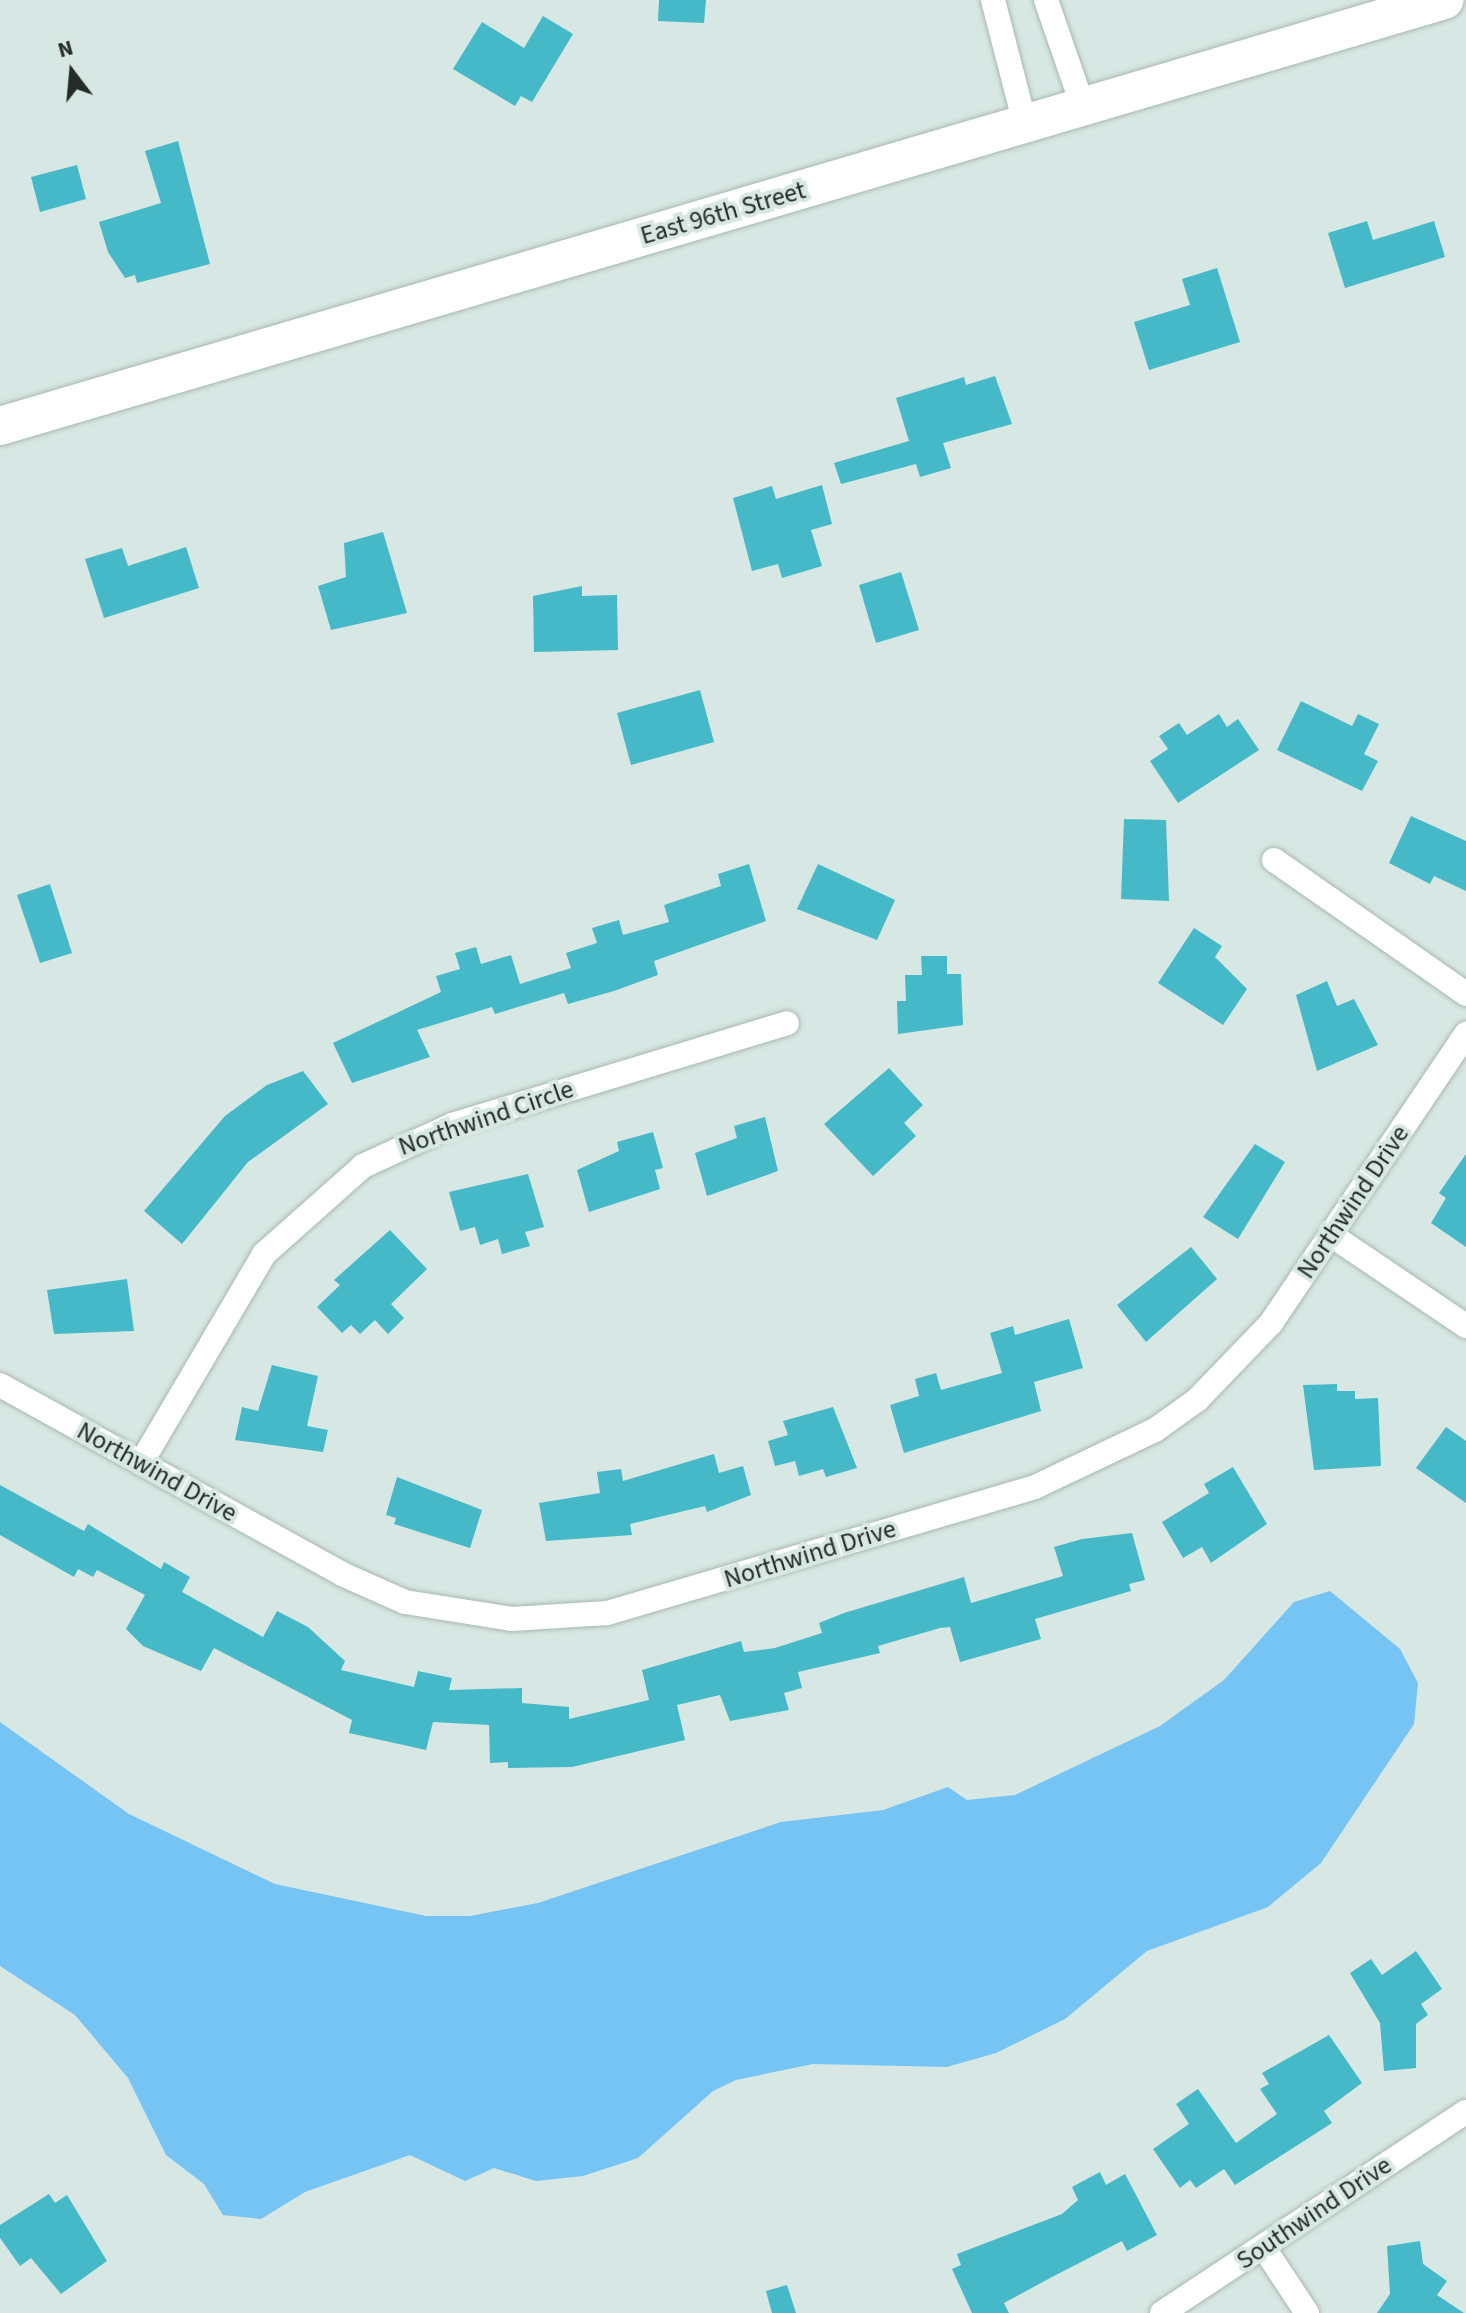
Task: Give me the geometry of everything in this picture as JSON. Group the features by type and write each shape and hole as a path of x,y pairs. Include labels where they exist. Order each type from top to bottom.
{"main road":[{"name":"East 96th Street","path":"0,426 1445,0"}],"street":[{"path":"993,0 1025,124"},
{"path":"1046,0 1083,107"},
{"path":"1274,860 1466,994"},
{"name":"Northwind Circle","path":"141,1463 264,1254 363,1166 452,1125 787,1023"},
{"name":"Northwind Drive","path":"0,1385 405,1602 512,1619 607,1613 1035,1487 1108,1455 1187,1407 1226,1372 1271,1323 1466,1034"},
{"path":"1331,1235 1466,1326"},
{"name":"Southwind Drive","path":"1162,2313 1466,2112"},
{"path":"1264,2248 1307,2313"}],"water":[{"path":"1330,1591 1400,1649 1418,1683 1414,1724 1321,1863 1268,1907 1147,1951 1065,2019 996,2053 947,2067 813,2064 736,2080 713,2091 638,2158 583,2176 536,2181 494,2168 465,2181 410,2155 305,2192 261,2219 223,2215 204,2184 166,2155 128,2078 75,2015 0,1966 0,1722 129,1814 275,1884 426,1916 470,1916 538,1903 781,1822 883,1810 948,1787 967,1800 1015,1795 1160,1726 1224,1680 1294,1602"}],"building":[{"path":"659,0 706,0 704,23 658,21"},
{"path":"543,16 573,34 532,102 521,96 515,106 453,69 482,22 524,48"},
{"path":"178,141 210,264 137,283 135,275 125,278 108,252 99,222 161,203 145,151"},
{"path":"77,165 86,199 40,212 31,177"},
{"path":"1367,221 1373,240 1434,221 1445,257 1345,288 1328,233"},
{"path":"1217,268 1240,342 1149,370 1134,322 1190,305 1182,279"},
{"path":"995,376 1012,424 943,443 951,468 920,477 916,464 841,484 834,463 909,441 896,398 964,377 966,385"},
{"path":"822,485 832,524 811,530 822,566 782,578 778,564 752,571 733,498 772,486 776,499"},
{"path":"383,532 407,613 331,630 318,586 346,577 344,543"},
{"path":"186,547 199,588 104,618 85,559 122,548 128,566"},
{"path":"901,572 919,630 876,643 859,585"},
{"path":"582,586 582,596 617,595 618,650 534,652 533,596"},
{"path":"700,690 714,742 631,765 617,713"},
{"path":"1301,701 1352,726 1358,714 1379,724 1364,754 1378,761 1362,791 1277,750"},
{"path":"1219,714 1227,727 1238,719 1259,750 1178,803 1150,761 1168,749 1159,736 1179,723 1187,735"},
{"path":"1411,816 1466,841 1466,891 1434,876 1430,884 1389,863"},
{"path":"1124,819 1166,820 1169,901 1121,899"},
{"path":"749,864 766,921 654,961 658,975 614,991 568,1004 564,993 495,1014 492,1007 417,1030 430,1057 352,1083 333,1043 441,992 436,976 460,969 455,953 476,947 481,964 511,955 520,984 571,968 566,953 597,943 592,928 619,920 623,935 669,922 664,905 721,886 718,874"},
{"path":"818,864 895,900 877,940 797,909"},
{"path":"50,884 72,953 40,963 17,895"},
{"path":"1194,928 1222,946 1215,957 1247,989 1223,1025 1158,983"},
{"path":"921,956 947,956 947,974 961,974 963,1025 898,1034 897,1001 906,1001 905,975 922,975"},
{"path":"1327,981 1337,1006 1354,999 1378,1045 1317,1071 1296,995"},
{"path":"889,1068 923,1105 904,1123 916,1136 873,1176 824,1124"},
{"path":"303,1071 328,1104 248,1162 182,1244 144,1211 225,1116 267,1085"},
{"path":"765,1117 778,1171 707,1196 695,1153 737,1138 734,1126"},
{"path":"653,1132 663,1168 655,1170 660,1189 589,1212 577,1170 619,1151 617,1142"},
{"path":"1255,1144 1285,1162 1238,1239 1203,1217"},
{"path":"1466,1154 1466,1247 1431,1223 1446,1198 1439,1193"},
{"path":"528,1174 544,1227 525,1232 530,1246 502,1254 498,1239 480,1245 475,1227 460,1231 449,1192"},
{"path":"390,1230 427,1269 391,1304 404,1318 388,1334 375,1320 360,1334 351,1325 342,1333 317,1307 340,1285 334,1280"},
{"path":"1191,1247 1217,1279 1146,1342 1117,1305"},
{"path":"127,1279 134,1331 54,1334 47,1290"},
{"path":"1069,1319 1083,1368 1034,1382 1041,1411 904,1453 890,1405 919,1396 915,1379 936,1373 941,1390 1002,1373 990,1333 1013,1326 1015,1335"},
{"path":"272,1365 318,1376 307,1426 328,1430 323,1452 235,1440 242,1407 258,1411"},
{"path":"1337,1384 1337,1391 1355,1391 1355,1399 1378,1398 1381,1466 1314,1470 1303,1385"},
{"path":"833,1407 857,1468 826,1477 823,1469 799,1476 795,1461 775,1466 768,1441 788,1435 783,1421"},
{"path":"1446,1427 1466,1441 1466,1503 1416,1468"},
{"path":"714,1454 719,1473 743,1466 751,1495 707,1512 705,1506 630,1524 632,1535 546,1541 539,1503 600,1493 597,1472 621,1469 623,1481"},
{"path":"1233,1467 1267,1524 1211,1563 1202,1547 1183,1558 1162,1522 1209,1493 1204,1484"},
{"path":"397,1477 482,1510 470,1548 394,1524 396,1518 386,1515"},
{"path":"0,1485 84,1531 88,1524 161,1569 164,1562 190,1577 182,1592 263,1637 277,1611 308,1627 345,1661 341,1670 414,1687 418,1671 452,1678 449,1690 522,1688 522,1703 569,1707 569,1719 649,1700 642,1670 741,1641 744,1652 775,1648 822,1633 819,1623 844,1613 964,1577 971,1603 1063,1576 1054,1547 1082,1539 1132,1533 1145,1580 1129,1584 1131,1591 1035,1619 1041,1639 960,1662 950,1627 940,1628 878,1646 880,1653 798,1672 802,1688 784,1693 789,1710 730,1721 720,1695 677,1705 685,1740 572,1767 508,1768 508,1762 490,1763 489,1725 433,1722 426,1750 349,1733 352,1720 214,1648 201,1671 143,1646 126,1629 145,1595 97,1570 93,1577 78,1569 74,1577 0,1535"},
{"path":"1416,1951 1442,1989 1421,2004 1428,2015 1416,2024 1416,2068 1384,2071 1380,2023 1350,1973 1371,1959 1382,1975"},
{"path":"1329,2035 1362,2083 1324,2111 1332,2123 1235,2185 1224,2169 1196,2188 1190,2180 1180,2188 1153,2149 1189,2124 1176,2104 1198,2089 1236,2143 1277,2114 1260,2089 1269,2084 1262,2073"},
{"path":"1100,2172 1106,2185 1125,2174 1157,2235 1127,2251 1122,2241 1052,2277 1004,2303 1009,2313 972,2313 952,2269 961,2265 957,2254 1062,2214 1078,2200 1072,2187"},
{"path":"49,2194 55,2203 67,2195 107,2261 61,2294 31,2258 20,2266 0,2238 0,2225"},
{"path":"1420,2241 1423,2264 1447,2281 1437,2295 1464,2313 1377,2313 1390,2294 1387,2246"},
{"path":"787,2285 796,2313 772,2313 766,2291"}]}
